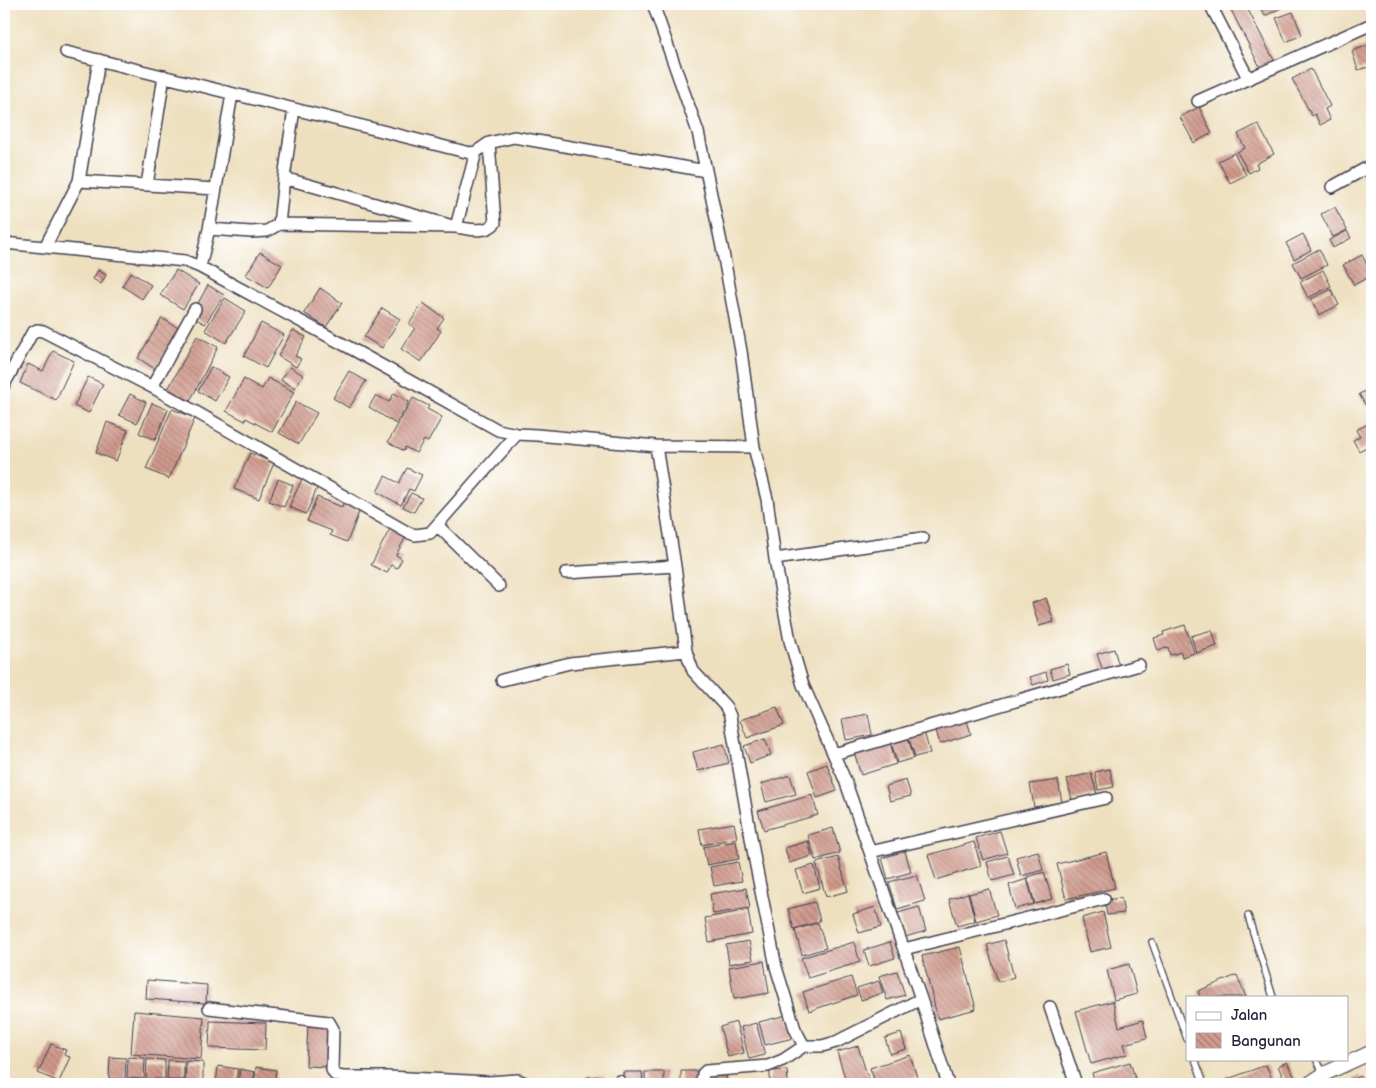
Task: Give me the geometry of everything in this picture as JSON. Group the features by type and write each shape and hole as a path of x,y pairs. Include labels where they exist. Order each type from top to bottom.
{"street":[{"path":"654,4 698,132 741,351 754,447 767,500 775,559 790,641 804,684 834,754 870,852 948,1084"},
{"path":"1210,4 1248,78"},
{"path":"1198,101 1372,24"},
{"path":"66,52 470,153 476,152 490,143 514,137 706,171"},
{"path":"45,247 79,181 99,60"},
{"path":"146,185 164,76"},
{"path":"200,267 209,228 232,94"},
{"path":"279,224 294,109"},
{"path":"209,228 267,231 279,224 456,227 481,230 490,228 495,223 490,143"},
{"path":"456,227 476,152"},
{"path":"1332,186 1372,165"},
{"path":"284,178 456,227"},
{"path":"79,181 216,189"},
{"path":"4,243 170,258 185,261 200,267 352,349 498,430 517,434 537,434 656,446 754,447"},
{"path":"152,387 195,309"},
{"path":"4,385 32,333 37,330 43,331 152,387 414,535 430,533 517,434"},
{"path":"656,446 686,651 693,671 726,707 730,716 776,967 795,1029 804,1046"},
{"path":"437,525 499,586"},
{"path":"775,559 923,538"},
{"path":"566,573 675,566"},
{"path":"502,680 570,663 686,651"},
{"path":"834,754 1139,665"},
{"path":"870,852 1106,798"},
{"path":"904,949 1104,899"},
{"path":"701,1084 703,1074 706,1071 768,1066 783,1060 804,1046 822,1046 836,1042 921,999"},
{"path":"1050,1007 1076,1084"},
{"path":"209,1008 329,1022 333,1029 332,1070 335,1075 343,1077 388,1077 489,1082 518,1080 528,1084"},
{"path":"1309,1084 1324,1074 1372,1052"}],"lane":[{"path":"1248,916 1273,996"},
{"path":"1152,942 1186,1036"},
{"path":"1194,1060 1204,1084"},
{"path":"1317,1060 1324,1074"}],"building":[{"path":"1228,4 1245,4 1276,64 1262,71"},
{"path":"1258,4 1284,4 1285,6 1265,16"},
{"path":"1293,12 1302,35 1286,42 1276,18"},
{"path":"1372,44 1372,66 1358,70 1352,51"},
{"path":"1311,69 1330,106 1325,109 1330,120 1320,125 1315,114 1312,116 1292,79"},
{"path":"1199,107 1212,133 1194,143 1180,117"},
{"path":"1258,124 1274,154 1256,164 1258,168 1249,173 1237,152 1245,148 1238,134"},
{"path":"1234,153 1246,175 1230,183 1218,161"},
{"path":"1335,207 1347,230 1333,237 1321,214"},
{"path":"1347,231 1351,238 1333,248 1329,240"},
{"path":"1303,234 1311,250 1294,259 1286,243"},
{"path":"1319,249 1327,265 1301,278 1293,263"},
{"path":"260,252 282,265 268,288 246,275"},
{"path":"1362,255 1372,275 1354,285 1343,265"},
{"path":"98,270 106,275 101,284 93,279"},
{"path":"176,270 199,284 183,309 160,295"},
{"path":"1323,270 1331,286 1308,298 1300,282"},
{"path":"131,272 151,285 142,299 122,286"},
{"path":"208,285 224,295 205,324 191,316"},
{"path":"320,288 342,303 326,327 304,313"},
{"path":"1331,289 1339,305 1319,315 1311,299"},
{"path":"225,298 246,311 226,343 205,330"},
{"path":"423,303 444,318 437,328 441,331 421,362 401,349 415,328 409,324"},
{"path":"382,308 400,319 382,348 364,337"},
{"path":"162,318 180,329 155,369 138,358"},
{"path":"261,323 284,335 266,368 244,356"},
{"path":"293,330 306,337 295,356 301,359 296,367 278,356"},
{"path":"197,336 218,347 190,401 168,389"},
{"path":"53,351 74,361 56,400 20,383 28,364 43,371"},
{"path":"211,367 229,377 215,401 198,391"},
{"path":"290,367 303,375 295,388 281,380"},
{"path":"349,371 366,381 349,408 333,398"},
{"path":"88,377 103,384 89,413 74,406"},
{"path":"268,378 294,392 272,432 246,418 245,421 226,411 244,379 262,389"},
{"path":"1372,388 1372,403 1366,406 1359,394"},
{"path":"394,393 409,402 396,424 369,407 376,395 389,402"},
{"path":"130,394 146,402 137,423 119,415"},
{"path":"413,398 429,406 427,409 442,417 428,442 424,440 416,453 405,447 404,451 388,442"},
{"path":"296,402 317,413 299,444 279,433"},
{"path":"152,403 168,410 155,440 139,433"},
{"path":"172,409 195,418 169,479 146,469"},
{"path":"107,422 128,430 116,461 96,453"},
{"path":"1368,424 1372,431 1372,444 1359,451 1353,440 1360,437 1356,430"},
{"path":"250,453 274,463 259,499 234,489"},
{"path":"407,468 422,475 414,491 409,489 401,505 377,492 385,476 399,483"},
{"path":"278,479 293,485 284,507 269,501"},
{"path":"302,479 318,486 306,514 289,507"},
{"path":"411,493 422,498 414,512 403,507"},
{"path":"317,497 342,507 343,503 360,510 347,542 330,535 332,531 307,521"},
{"path":"392,525 408,533 396,555 402,559 397,568 391,565 387,573 371,565"},
{"path":"1046,598 1054,622 1039,626 1032,603"},
{"path":"1185,625 1194,653 1182,657 1181,652 1170,655 1168,647 1158,651 1154,638 1164,635 1163,632"},
{"path":"1212,630 1217,646 1196,653 1191,636"},
{"path":"1114,649 1119,666 1103,671 1097,654"},
{"path":"1067,664 1070,674 1053,679 1050,669"},
{"path":"1046,672 1048,680 1033,685 1030,677"},
{"path":"777,707 784,725 747,738 740,720"},
{"path":"868,714 872,735 846,740 842,719"},
{"path":"966,717 971,734 940,744 935,727"},
{"path":"924,732 930,753 915,757 908,736"},
{"path":"908,737 914,758 897,763 891,742"},
{"path":"765,739 771,755 750,763 744,746"},
{"path":"890,742 896,764 861,775 854,752"},
{"path":"724,744 729,763 698,771 693,752"},
{"path":"827,764 837,791 817,798 808,771"},
{"path":"1110,769 1114,787 1098,790 1095,772"},
{"path":"1091,773 1097,794 1072,800 1067,779"},
{"path":"790,775 796,794 766,802 761,784"},
{"path":"906,780 911,796 890,801 886,786"},
{"path":"1058,780 1062,802 1034,807 1030,784"},
{"path":"812,795 818,815 764,830 758,811"},
{"path":"734,823 737,838 702,845 699,829"},
{"path":"833,828 840,853 815,860 808,835"},
{"path":"1000,831 1007,853 983,860 976,838"},
{"path":"736,841 739,859 707,865 703,847"},
{"path":"808,841 812,856 789,863 785,848"},
{"path":"974,842 981,866 936,880 928,855"},
{"path":"905,851 911,872 888,879 882,858"},
{"path":"1038,851 1043,870 1021,876 1016,857"},
{"path":"1106,852 1115,888 1066,899 1057,864"},
{"path":"1008,856 1014,875 992,881 987,862"},
{"path":"838,857 848,891 826,897 816,863"},
{"path":"738,862 742,881 714,886 710,867"},
{"path":"814,865 820,888 803,893 796,870"},
{"path":"1044,872 1052,899 1035,904 1027,877"},
{"path":"917,875 925,901 897,909 889,882"},
{"path":"1027,879 1034,904 1015,909 1009,885"},
{"path":"746,888 750,908 713,914 710,894"},
{"path":"989,889 997,915 976,921 969,894"},
{"path":"968,893 975,921 957,926 949,899"},
{"path":"1121,898 1124,913 1107,915 1105,900"},
{"path":"815,902 820,921 794,929 788,909"},
{"path":"875,907 881,927 859,933 853,914"},
{"path":"919,907 926,931 905,937 898,913"},
{"path":"748,910 752,934 709,942 705,918"},
{"path":"1103,912 1111,947 1090,952 1082,918"},
{"path":"818,923 826,948 802,955 795,930"},
{"path":"1004,940 1014,977 998,982 987,945"},
{"path":"749,941 753,960 729,964 726,945"},
{"path":"854,942 860,962 808,978 801,958"},
{"path":"890,942 895,958 869,966 864,950"},
{"path":"960,947 976,1009 938,1019 922,956"},
{"path":"764,961 769,993 734,999 729,967"},
{"path":"1129,964 1137,994 1114,1000 1107,970"},
{"path":"897,971 905,995 887,1000 879,976"},
{"path":"1237,975 1246,996 1200,996 1198,991"},
{"path":"851,977 857,995 809,1011 803,992"},
{"path":"147,980 207,985 206,1003 146,999"},
{"path":"879,981 883,993 861,1000 857,988"},
{"path":"1113,1001 1119,1027 1143,1020 1147,1038 1124,1044 1127,1054 1091,1064 1076,1011"},
{"path":"134,1011 204,1017 201,1059 131,1054"},
{"path":"787,1015 793,1038 765,1045 759,1022"},
{"path":"210,1021 266,1023 265,1050 209,1048"},
{"path":"736,1022 744,1053 728,1057 720,1027"},
{"path":"756,1023 765,1055 749,1059 741,1027"},
{"path":"308,1024 331,1026 329,1067 306,1066"},
{"path":"901,1033 906,1049 890,1054 885,1038"},
{"path":"51,1044 66,1050 64,1055 70,1057 59,1082 38,1073"},
{"path":"858,1046 868,1078 847,1084 837,1052"},
{"path":"910,1055 917,1077 895,1084 876,1084 870,1068"},
{"path":"110,1057 126,1058 125,1079 109,1078"},
{"path":"128,1057 145,1058 144,1079 127,1078"},
{"path":"147,1059 165,1060 165,1079 146,1079"},
{"path":"168,1060 184,1061 184,1080 167,1080"},
{"path":"186,1061 203,1062 203,1082 185,1081"},
{"path":"1130,1062 1137,1084 1095,1084 1092,1073"},
{"path":"1287,1062 1297,1082 1292,1084 1286,1084 1278,1066"},
{"path":"1266,1065 1274,1084 1215,1084 1228,1079"},
{"path":"218,1066 238,1069 236,1084 216,1084"},
{"path":"256,1067 276,1070 274,1084 254,1084"},
{"path":"240,1069 255,1072 253,1084 238,1084"},
{"path":"787,1070 788,1084 770,1084 770,1071"},
{"path":"681,1071 699,1071 700,1084 681,1084"},
{"path":"623,1072 642,1072 643,1084 624,1084"},
{"path":"645,1072 664,1072 664,1084 645,1084"},
{"path":"726,1075 727,1084 708,1084 708,1076"},
{"path":"604,1076 604,1084 587,1084 587,1077"},
{"path":"1360,1076 1365,1084 1347,1084"},
{"path":"581,1080 581,1084 564,1084 564,1081"},
{"path":"843,1080 843,1084 815,1084 814,1082"}]}
